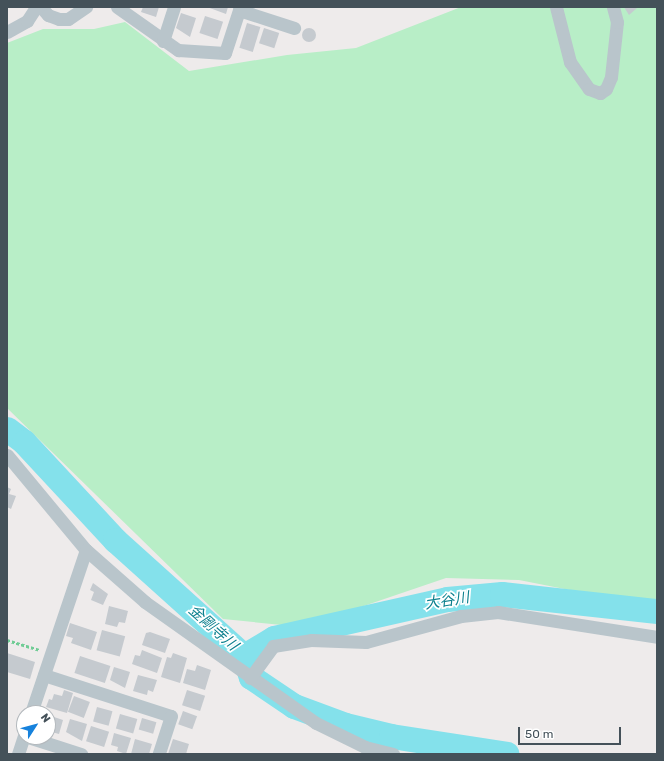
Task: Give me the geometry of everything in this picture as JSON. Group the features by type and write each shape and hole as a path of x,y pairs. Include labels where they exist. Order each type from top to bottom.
{"street":[{"path":"7,32 27,21 36,7"},
{"path":"41,7 48,15 59,19 68,19 86,7"},
{"path":"117,7 163,41 178,50 225,54 240,8 294,28"},
{"path":"163,41 174,7"},
{"path":"556,7 570,62 588,89 600,94 606,90 611,76 617,22 613,7"},
{"path":"7,455 86,550 145,602 250,678 316,723 364,750 393,754"},
{"path":"34,705 86,550"},
{"path":"250,678 274,646 311,640 366,642 461,616 498,612 657,637"},
{"path":"44,674 171,716 159,754"},
{"path":"53,745 81,754"}],"path":[{"path":"7,640 51,654"}],"green space":[{"path":"461,7 657,7 657,600 595,595 519,580 446,578 302,627 223,619 7,408 7,43 43,29 94,29 125,22 189,71 287,55 356,48"}],"building":[{"path":"143,7 159,7 156,17 141,12"},
{"path":"207,7 228,7 226,14"},
{"path":"624,7 636,7 637,8 629,15"},
{"path":"181,13 196,18 190,37 176,28"},
{"path":"205,16 223,22 218,39 199,33"},
{"path":"247,23 260,27 253,52 239,48"},
{"path":"264,28 279,33 274,48 259,43"},
{"path":"306,28 312,28 316,32 316,38 312,42 306,42 302,38 302,32"},
{"path":"7,487 11,489 9,494 16,496 11,509 7,507"},
{"path":"93,583 108,594 103,605 91,600 94,592 90,590"},
{"path":"109,606 128,611 125,623 119,622 117,627 105,624"},
{"path":"70,623 97,632 91,650 71,643 73,638 66,636"},
{"path":"102,630 125,636 120,656 97,650"},
{"path":"150,632 170,639 165,653 142,645 146,633"},
{"path":"142,650 162,658 157,673 132,664 135,655 140,656"},
{"path":"7,653 35,662 30,679 7,672"},
{"path":"173,653 187,658 180,683 161,677 167,657 171,658"},
{"path":"80,656 110,666 105,683 74,673"},
{"path":"197,665 211,670 205,690 183,683 187,669 195,671"},
{"path":"114,667 130,672 125,688 110,680"},
{"path":"138,675 157,680 153,692 148,690 147,695 133,691"},
{"path":"64,690 73,693 67,713 56,710 56,705 47,705 49,699 52,700 54,694 62,696"},
{"path":"187,690 205,696 200,711 182,705"},
{"path":"74,696 90,702 84,718 68,712"},
{"path":"97,707 112,711 109,726 93,721"},
{"path":"183,711 197,716 192,729 178,724"},
{"path":"120,714 137,719 133,733 116,728"},
{"path":"56,718 63,720 59,734 56,733"},
{"path":"142,718 156,722 153,734 139,730"},
{"path":"70,719 87,724 82,741 66,732"},
{"path":"91,726 109,732 104,747 86,741"},
{"path":"114,733 131,738 126,754 117,751 118,747 111,745"},
{"path":"135,739 152,744 149,754 131,754"},
{"path":"173,739 189,744 186,754 168,754"}],"waterway":[{"name":"金剛寺川","path":"7,429 24,442 115,540 244,656 251,677 294,706 345,725 391,736 507,754"},
{"name":"大谷川","path":"244,656 274,638 447,599 502,594 657,611"}]}
